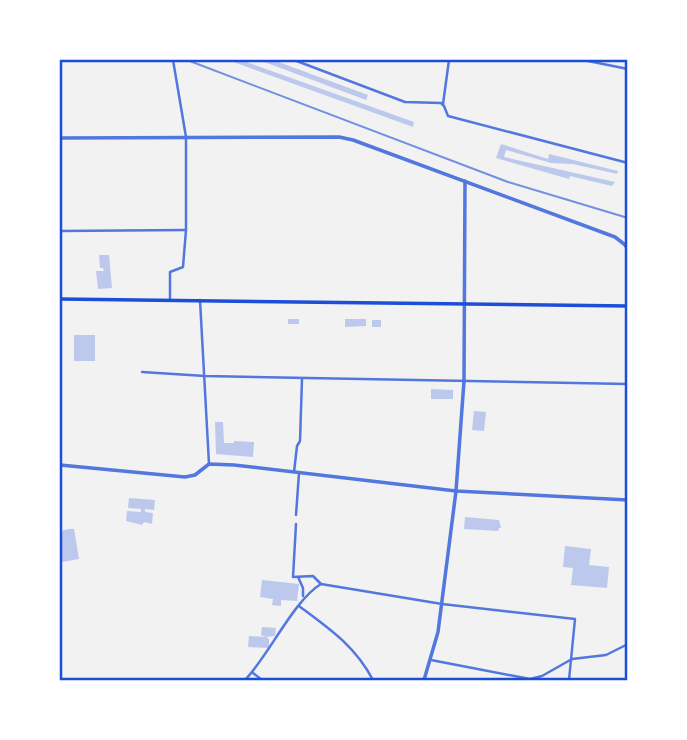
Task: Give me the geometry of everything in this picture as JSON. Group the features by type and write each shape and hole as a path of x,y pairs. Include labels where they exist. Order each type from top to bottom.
{"main road":[{"path":"60,299 628,306"}],"street":[{"path":"170,299 170,272 183,267 186,230 186,137 172,60"},
{"path":"294,60 405,102 443,104"},
{"path":"449,60 443,104 448,116 628,163"},
{"path":"583,60 628,69"},
{"path":"60,138 339,137 615,237 628,249"},
{"path":"424,681 442,604 456,491 464,381 465,181"},
{"path":"60,231 186,230"},
{"path":"200,300 209,464"},
{"path":"142,372 205,376 628,384"},
{"path":"296,515 302,378"},
{"path":"60,465 185,477 195,475 209,464 234,465 456,491 628,500"},
{"path":"296,524 293,576 313,576 321,584 442,604 575,619 569,681"},
{"path":"245,681 299,606 303,588 298,577"},
{"path":"302,599 321,584"},
{"path":"299,606 361,658 373,681"},
{"path":"431,660 530,679 542,676 572,659 606,655 628,644"},
{"path":"253,673 262,681"}],"building":[{"path":"228,60 241,60 414,122 413,127"},
{"path":"259,60 273,60 368,95 366,100"},
{"path":"501,144 548,159 549,154 618,171 617,174 573,164 551,163 506,150 504,157 615,182 612,186 570,176 569,179 496,158"},
{"path":"99,255 109,255 112,288 98,289 96,271 104,271 100,268"},
{"path":"288,319 299,319 299,324 288,324"},
{"path":"345,319 366,319 366,326 345,327"},
{"path":"372,320 381,320 381,327 372,327"},
{"path":"74,335 95,335 95,361 74,361"},
{"path":"431,389 453,390 453,399 431,399"},
{"path":"474,411 486,412 484,431 472,430"},
{"path":"215,422 223,422 224,443 254,442 253,457 216,454"},
{"path":"129,498 155,500 154,510 145,509 145,512 153,513 152,524 144,522 142,525 126,521 127,511 141,512 141,509 128,508"},
{"path":"465,517 499,520 501,528 498,531 464,529"},
{"path":"74,529 79,559 62,562 60,531"},
{"path":"565,546 591,549 589,565 609,567 607,588 571,585 573,568 563,567"},
{"path":"262,580 299,584 297,601 281,600 281,606 272,605 273,599 260,597"},
{"path":"262,627 276,628 275,636 266,637 269,639 269,648 248,647 249,636 265,637 261,635"}],"railway":[{"path":"187,60 508,182 628,218"}]}
